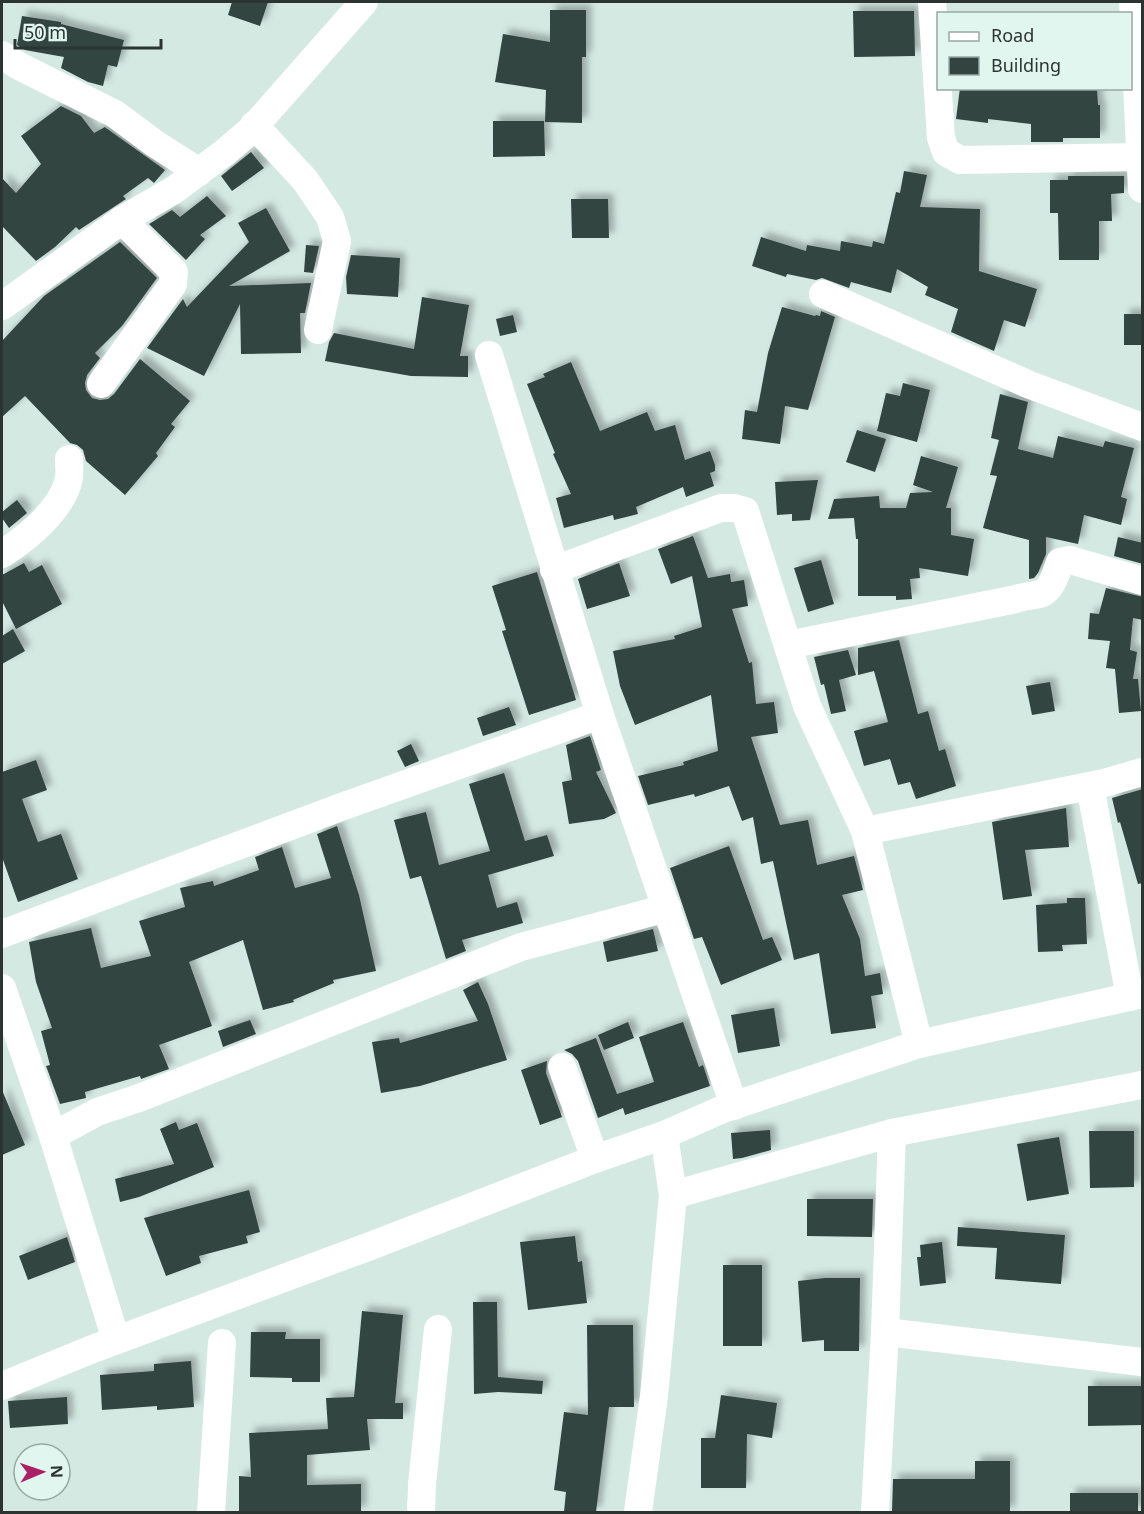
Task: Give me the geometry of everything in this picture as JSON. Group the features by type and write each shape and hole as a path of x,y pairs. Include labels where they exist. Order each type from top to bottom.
{"street":[{"path":"2,306 122,220 174,190 224,153 254,125 363,2"},
{"path":"932,2 937,78"},
{"path":"1133,2 1143,189"},
{"path":"2,55 19,66 115,114 199,172"},
{"path":"938,90 941,138 946,152 960,160 1142,157"},
{"path":"254,125 304,180 330,217 337,241 318,330"},
{"path":"101,384 173,284 174,272 122,220"},
{"path":"823,294 1030,385 1143,427"},
{"path":"489,355 600,716 734,1106"},
{"path":"2,554 23,540 58,502 69,477 69,459"},
{"path":"554,570 721,508 745,511 807,706 866,831 919,1044"},
{"path":"788,645 1041,594 1051,584 1060,562 1070,560 1143,581"},
{"path":"2,934 344,806 600,716"},
{"path":"866,831 1090,786 1143,772"},
{"path":"2,1386 595,1159 664,1135 734,1106 919,1044 1136,995 1090,786"},
{"path":"53,1136 97,1112 521,947 667,908"},
{"path":"2,988 53,1136 116,1341"},
{"path":"562,1068 595,1159"},
{"path":"673,1195 891,1133 1143,1085"},
{"path":"875,1512 885,1332 891,1133"},
{"path":"638,1512 654,1396 673,1195 664,1135"},
{"path":"421,1512 438,1329"},
{"path":"885,1332 1143,1362"},
{"path":"211,1512 222,1343"}],"building":[{"path":"232,2 268,2 260,26 228,15"},
{"path":"550,10 586,10 586,57 582,57 582,123 545,122 546,90 495,82 503,34 550,42"},
{"path":"853,11 914,11 915,56 854,57"},
{"path":"22,16 61,22 61,24 124,40 117,67 108,65 103,86 88,82 61,68 64,57 25,50 17,45"},
{"path":"960,90 1097,90 1098,105 1100,105 1100,138 1063,138 1063,142 1031,142 1031,124 988,119 988,123 956,119"},
{"path":"61,106 81,116 94,133 105,127 165,170 154,183 148,178 123,196 126,199 79,230 76,227 36,261 2,226 2,178 16,193 41,164 21,136"},
{"path":"493,121 544,121 545,156 493,157"},
{"path":"251,152 264,168 232,191 221,176"},
{"path":"904,171 927,175 920,207 980,209 979,271 1037,289 1025,327 1004,320 994,351 951,332 958,309 925,295 928,287 897,269 891,293 851,282 849,288 822,278 816,280 787,274 786,277 752,266 761,237 806,251 807,245 840,251 841,241 872,247 873,241 884,244 896,192 900,193"},
{"path":"1068,176 1124,176 1124,193 1111,194 1112,221 1099,221 1099,260 1059,260 1058,213 1050,213 1050,180 1068,180"},
{"path":"207,196 226,216 200,235 205,239 186,260 149,224 172,210 180,217"},
{"path":"571,199 608,199 609,238 572,238"},
{"path":"266,208 290,251 229,286 311,283 305,313 300,313 301,353 241,354 240,304 204,376 147,348 183,299 187,307 249,242 238,223"},
{"path":"120,242 157,278 122,326 95,353 100,358 87,375 86,390 92,398 108,399 140,359 190,401 171,424 175,427 156,453 158,456 125,495 86,461 83,450 70,443 25,396 2,417 2,341 44,296"},
{"path":"306,245 319,246 313,273 304,272"},
{"path":"351,255 400,258 398,297 347,294 346,277"},
{"path":"422,297 469,305 460,356 468,356 468,377 411,376 325,361 329,342 334,333 414,349"},
{"path":"782,307 815,316 820,316 821,311 835,317 808,410 785,406 780,444 742,439 745,410 757,412 768,353"},
{"path":"1124,314 1143,314 1143,345 1124,345"},
{"path":"513,315 517,332 500,336 496,319"},
{"path":"571,362 600,431 647,412 655,431 675,425 685,460 710,451 715,465 715,471 710,473 714,486 686,497 683,487 636,507 638,514 614,520 613,515 564,528 556,498 571,494 553,454 555,453 527,384"},
{"path":"903,383 930,390 917,442 877,431 886,393 900,396"},
{"path":"1000,394 1028,402 1018,449 1053,458 1058,436 1103,447 1105,441 1134,448 1121,497 1127,499 1121,525 1084,515 1078,544 1046,537 1046,554 1038,573 1034,578 1029,579 1029,540 983,528 997,476 990,475 999,440 991,438"},
{"path":"857,430 886,439 875,472 846,462"},
{"path":"921,456 958,467 946,508 951,508 951,535 974,539 968,576 919,568 920,578 910,579 912,599 896,600 896,596 858,596 858,539 856,539 854,518 828,519 834,499 879,496 880,508 906,508 910,493 933,492 913,485"},
{"path":"818,480 810,520 792,521 792,514 777,515 775,482"},
{"path":"17,500 27,513 9,528 2,518 2,512"},
{"path":"693,536 708,578 730,574 731,582 744,580 748,606 732,609 749,663 752,662 756,704 774,702 778,733 751,737 780,825 808,820 817,865 854,856 863,890 842,895 860,939 865,976 880,973 883,994 871,996 876,1028 831,1034 819,953 794,960 773,861 761,864 753,817 742,821 729,786 695,797 694,794 648,805 638,776 684,765 683,762 718,751 711,695 635,725 620,686 613,651 675,639 674,636 702,627 692,576 671,584 658,549"},
{"path":"1118,537 1143,543 1143,564 1114,556"},
{"path":"821,560 834,604 808,612 794,568"},
{"path":"24,563 29,572 42,565 62,604 16,629 2,601 2,575"},
{"path":"619,563 630,596 587,609 578,579"},
{"path":"537,572 576,700 529,715 502,631 506,630 492,586"},
{"path":"1106,588 1143,597 1143,620 1133,618 1130,650 1137,652 1133,679 1138,679 1141,711 1119,713 1115,669 1106,668 1110,641 1088,639 1090,613 1099,614"},
{"path":"13,629 25,651 2,664 2,636"},
{"path":"899,640 918,714 928,711 939,751 945,749 956,786 916,799 910,782 898,785 890,759 864,766 854,731 888,722 874,671 858,675 858,648"},
{"path":"848,650 856,675 839,680 846,711 831,714 824,684 821,685 814,657"},
{"path":"1050,682 1055,711 1032,715 1026,686"},
{"path":"509,707 516,725 483,736 477,718"},
{"path":"590,736 601,770 596,772 616,813 604,819 569,824 562,782 572,780 566,745"},
{"path":"411,744 419,761 405,767 397,751"},
{"path":"36,760 47,790 22,799 38,842 61,834 78,879 18,902 2,857 2,772"},
{"path":"504,773 525,841 547,835 554,856 488,875 497,908 517,902 523,923 462,940 466,951 446,959 421,876 410,879 394,820 426,812 439,865 490,851 469,784"},
{"path":"1143,789 1143,883 1138,884 1112,798"},
{"path":"1066,808 1069,847 1025,850 1032,896 1003,900 992,822"},
{"path":"337,826 359,895 376,971 333,980 334,983 293,1000 294,1002 263,1010 243,940 189,962 212,1026 159,1045 169,1069 141,1079 140,1076 85,1092 86,1098 60,1104 46,1066 50,1065 41,1031 52,1028 36,982 29,942 91,928 101,968 151,956 139,921 185,907 180,888 213,881 214,886 259,870 255,857 282,847 295,888 331,878 317,834"},
{"path":"729,846 763,940 772,937 782,960 721,985 702,937 694,939 670,868"},
{"path":"1067,898 1085,898 1087,944 1062,945 1063,951 1038,952 1036,905 1067,903"},
{"path":"653,929 658,951 607,962 603,942"},
{"path":"478,982 507,1060 420,1086 381,1093 372,1042 399,1038 400,1043 478,1021 463,990"},
{"path":"774,1008 780,1046 738,1053 731,1015"},
{"path":"250,1020 256,1034 223,1047 218,1031"},
{"path":"628,1022 634,1038 604,1050 598,1035"},
{"path":"683,1022 699,1067 703,1065 710,1086 625,1115 623,1108 598,1118 578,1061 564,1050 596,1038 617,1094 654,1082 639,1037"},
{"path":"547,1061 546,1073 562,1117 540,1125 521,1070"},
{"path":"2,1090 25,1145 2,1155"},
{"path":"176,1122 179,1130 197,1123 214,1167 139,1197 120,1202 115,1179 174,1164 160,1129"},
{"path":"770,1130 771,1150 733,1159 731,1133"},
{"path":"1089,1131 1134,1131 1134,1187 1090,1188"},
{"path":"1059,1137 1069,1194 1027,1201 1017,1144"},
{"path":"249,1190 260,1232 246,1236 248,1243 199,1256 201,1263 166,1276 144,1218"},
{"path":"807,1199 873,1199 872,1237 807,1236"},
{"path":"958,1227 1065,1235 1061,1284 995,1279 997,1248 957,1246"},
{"path":"575,1236 578,1262 582,1261 587,1303 528,1310 520,1242"},
{"path":"67,1237 75,1262 28,1280 19,1256"},
{"path":"942,1242 946,1283 920,1286 917,1257 921,1257 920,1245"},
{"path":"723,1265 762,1265 762,1346 723,1346"},
{"path":"860,1278 859,1351 824,1351 824,1340 802,1342 798,1281"},
{"path":"473,1302 497,1302 498,1377 543,1381 542,1394 498,1392 474,1394"},
{"path":"362,1311 403,1315 395,1403 403,1403 403,1419 367,1419 370,1450 307,1455 307,1485 361,1484 361,1512 239,1512 239,1476 251,1477 249,1433 328,1429 326,1398 354,1397"},
{"path":"587,1325 633,1325 634,1407 609,1407 596,1512 564,1512 566,1492 554,1490 564,1412 588,1415"},
{"path":"251,1332 286,1332 285,1339 320,1339 320,1382 292,1382 292,1378 250,1377"},
{"path":"191,1361 194,1407 157,1410 157,1406 102,1410 100,1375 154,1371 154,1364"},
{"path":"1088,1386 1143,1386 1143,1425 1088,1426"},
{"path":"721,1395 777,1403 772,1438 747,1434 746,1488 701,1488 701,1438 715,1438"},
{"path":"67,1397 68,1424 10,1428 8,1401"},
{"path":"975,1461 1010,1461 1010,1512 892,1512 893,1479 975,1479"},
{"path":"1070,1493 1138,1493 1138,1512 1070,1512"}]}
